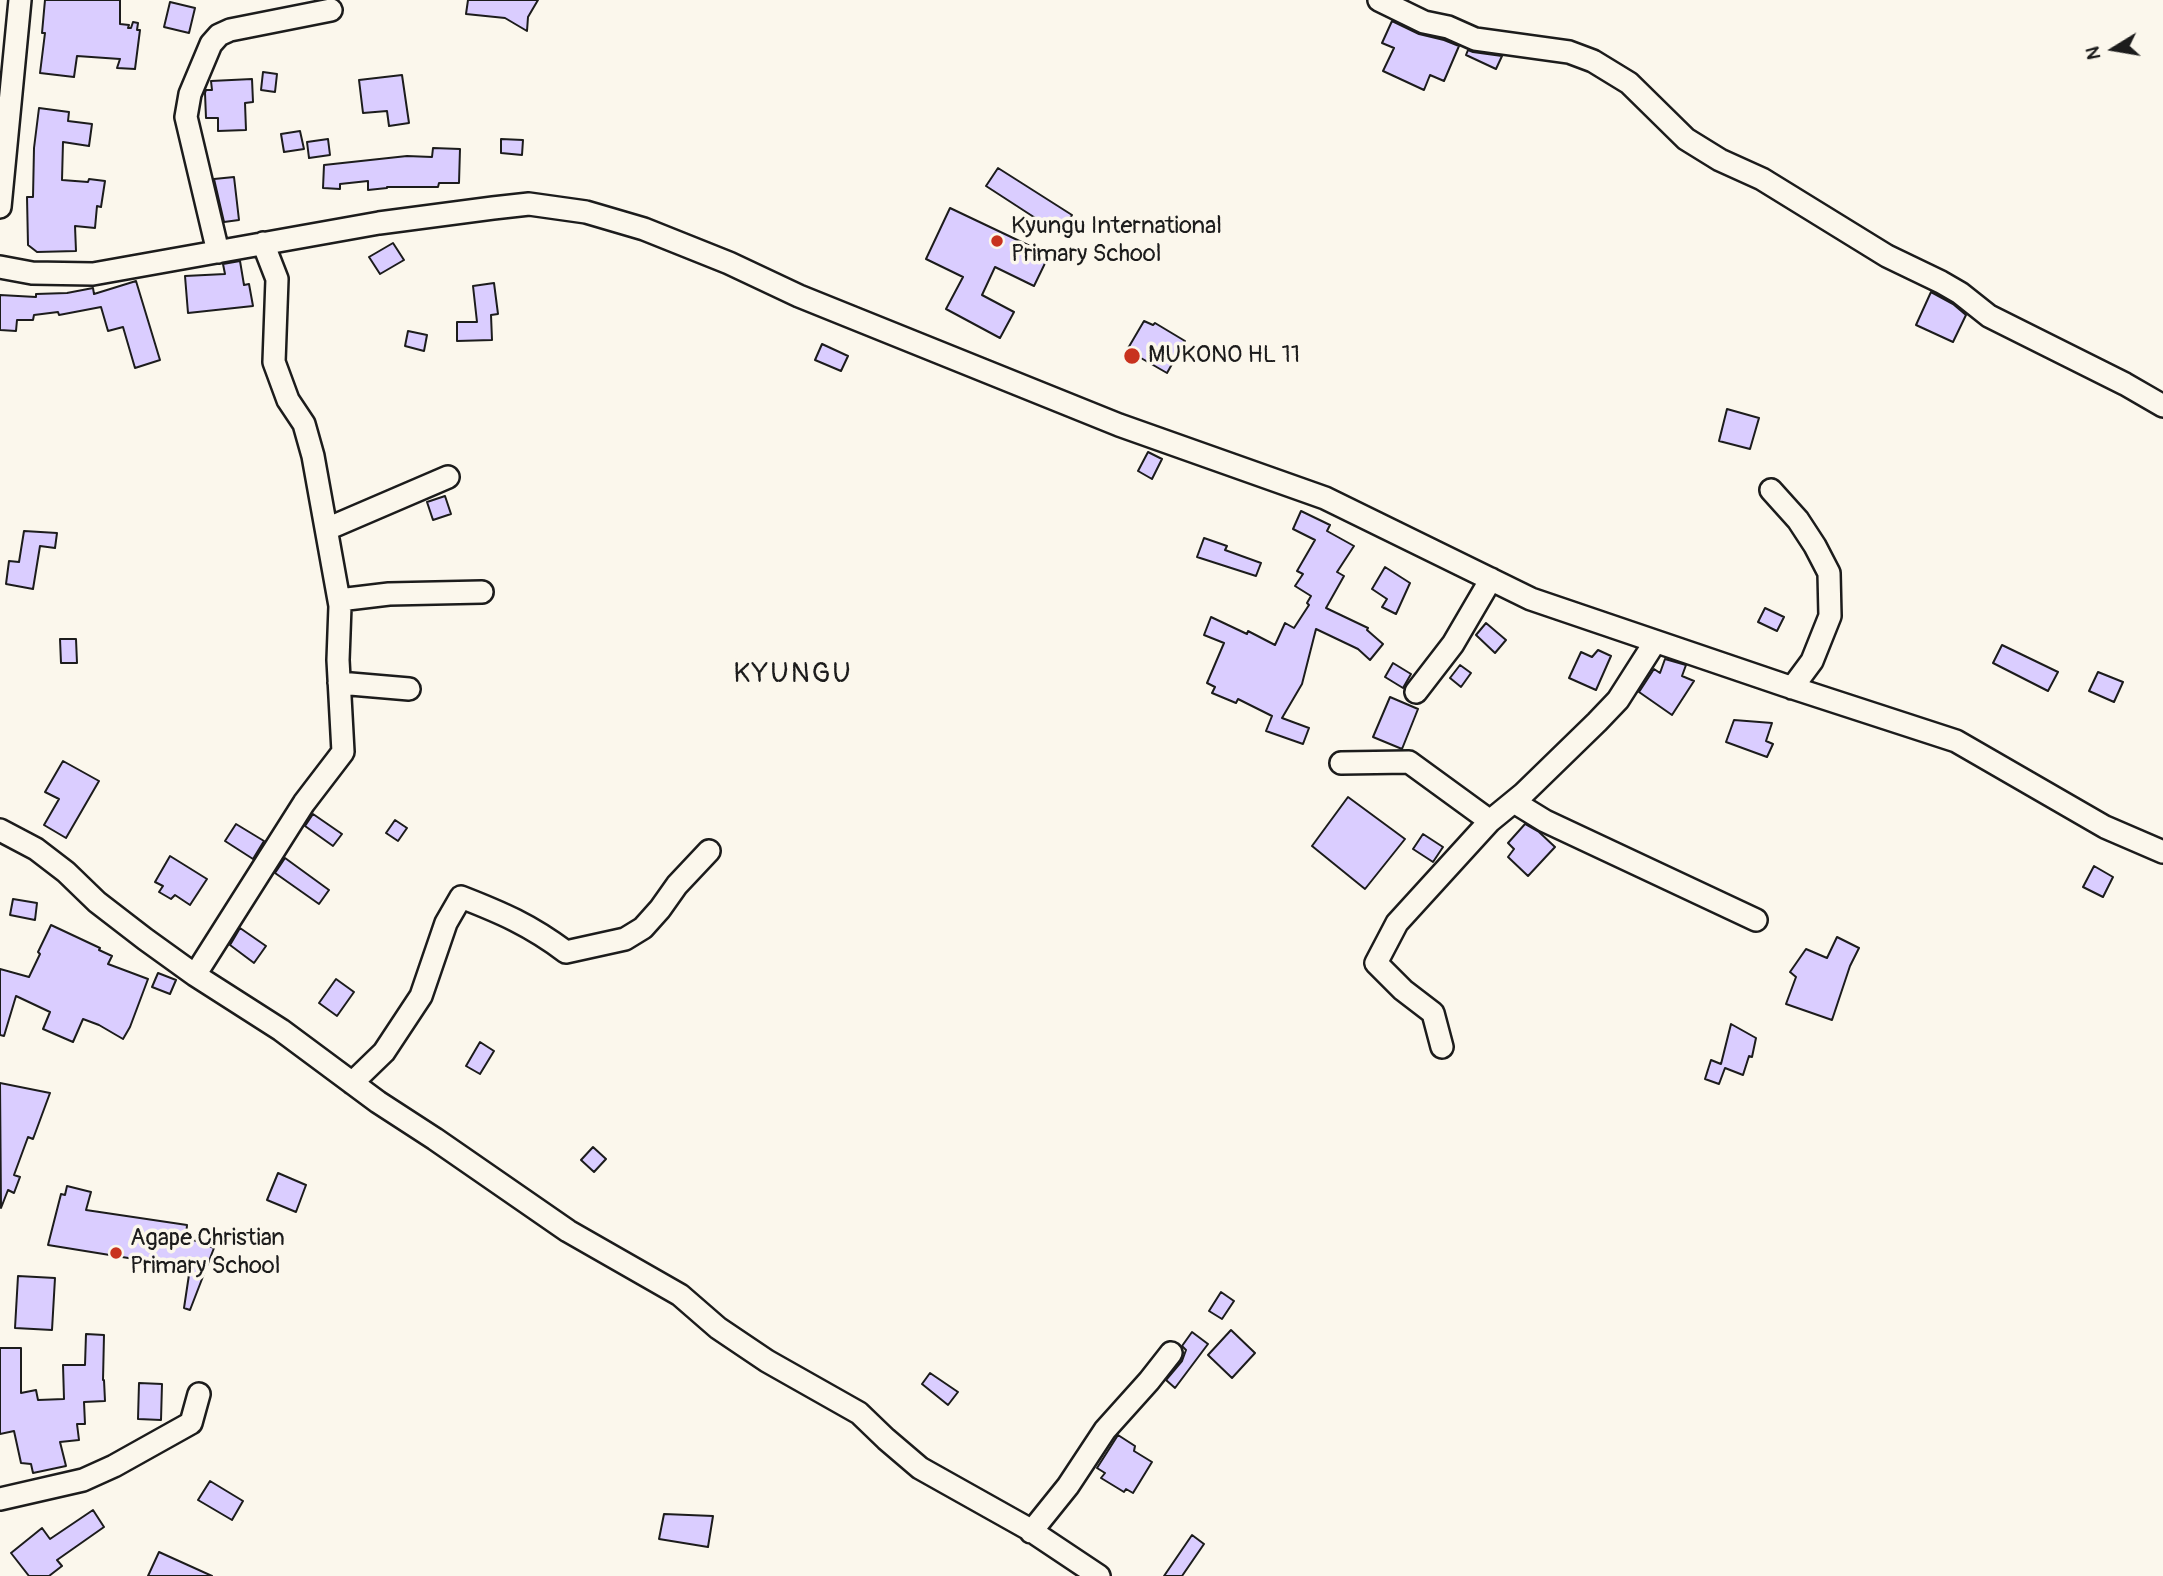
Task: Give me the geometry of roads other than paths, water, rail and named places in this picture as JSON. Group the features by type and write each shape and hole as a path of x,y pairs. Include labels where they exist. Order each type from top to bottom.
{"street":[{"path":"0,207 20,0"},
{"path":"1379,0 1424,22 1448,27 1475,39 1569,52 1593,61 1629,83 1686,139 1720,160 1762,179 1887,256 1960,293 1989,316 2163,406"},
{"path":"218,252 187,117 190,94 211,44 219,35 230,30 331,10"},
{"path":"0,267 32,273 93,274 379,223 529,204 586,212 644,229 729,263 799,296 1119,425 1325,498 1531,599 1956,741 2105,827 2163,852"},
{"path":"195,975 304,803 343,752 338,660 339,600 313,456 304,424 288,400 274,362 277,279 263,243"},
{"path":"327,529 448,477"},
{"path":"1771,490 1798,520 1829,573 1830,616 1812,661 1792,688"},
{"path":"1416,692 1453,644 1490,579"},
{"path":"339,600 389,594 482,592"},
{"path":"1442,1047 1433,1013 1403,990 1376,963 1397,923 1490,821 1575,746 1618,700 1655,642"},
{"path":"339,683 409,689"},
{"path":"1341,763 1409,762 1490,821"},
{"path":"1514,802 1545,821 1756,920"},
{"path":"0,830 36,849 66,872 97,902 195,975 281,1030 352,1083 568,1231 680,1295 718,1328 767,1361 859,1413 920,1468 1031,1532 1099,1576"},
{"path":"352,1083 384,1052 421,996 446,923 461,897 507,915 544,936 566,953 625,939 643,928 677,885 709,851"},
{"path":"1031,1532 1068,1486 1105,1430 1171,1353"},
{"path":"0,1499 83,1480 114,1466 191,1423 199,1394"}],"place":[{"name":"Kyungu International Primary School","path":"997,241"},
{"name":"MUKONO HL 11","path":"1132,356"},
{"name":"Agape Christian Primary School","path":"116,1253"}],"district":[{"name":"KYUNGU","path":"793,675"}]}
